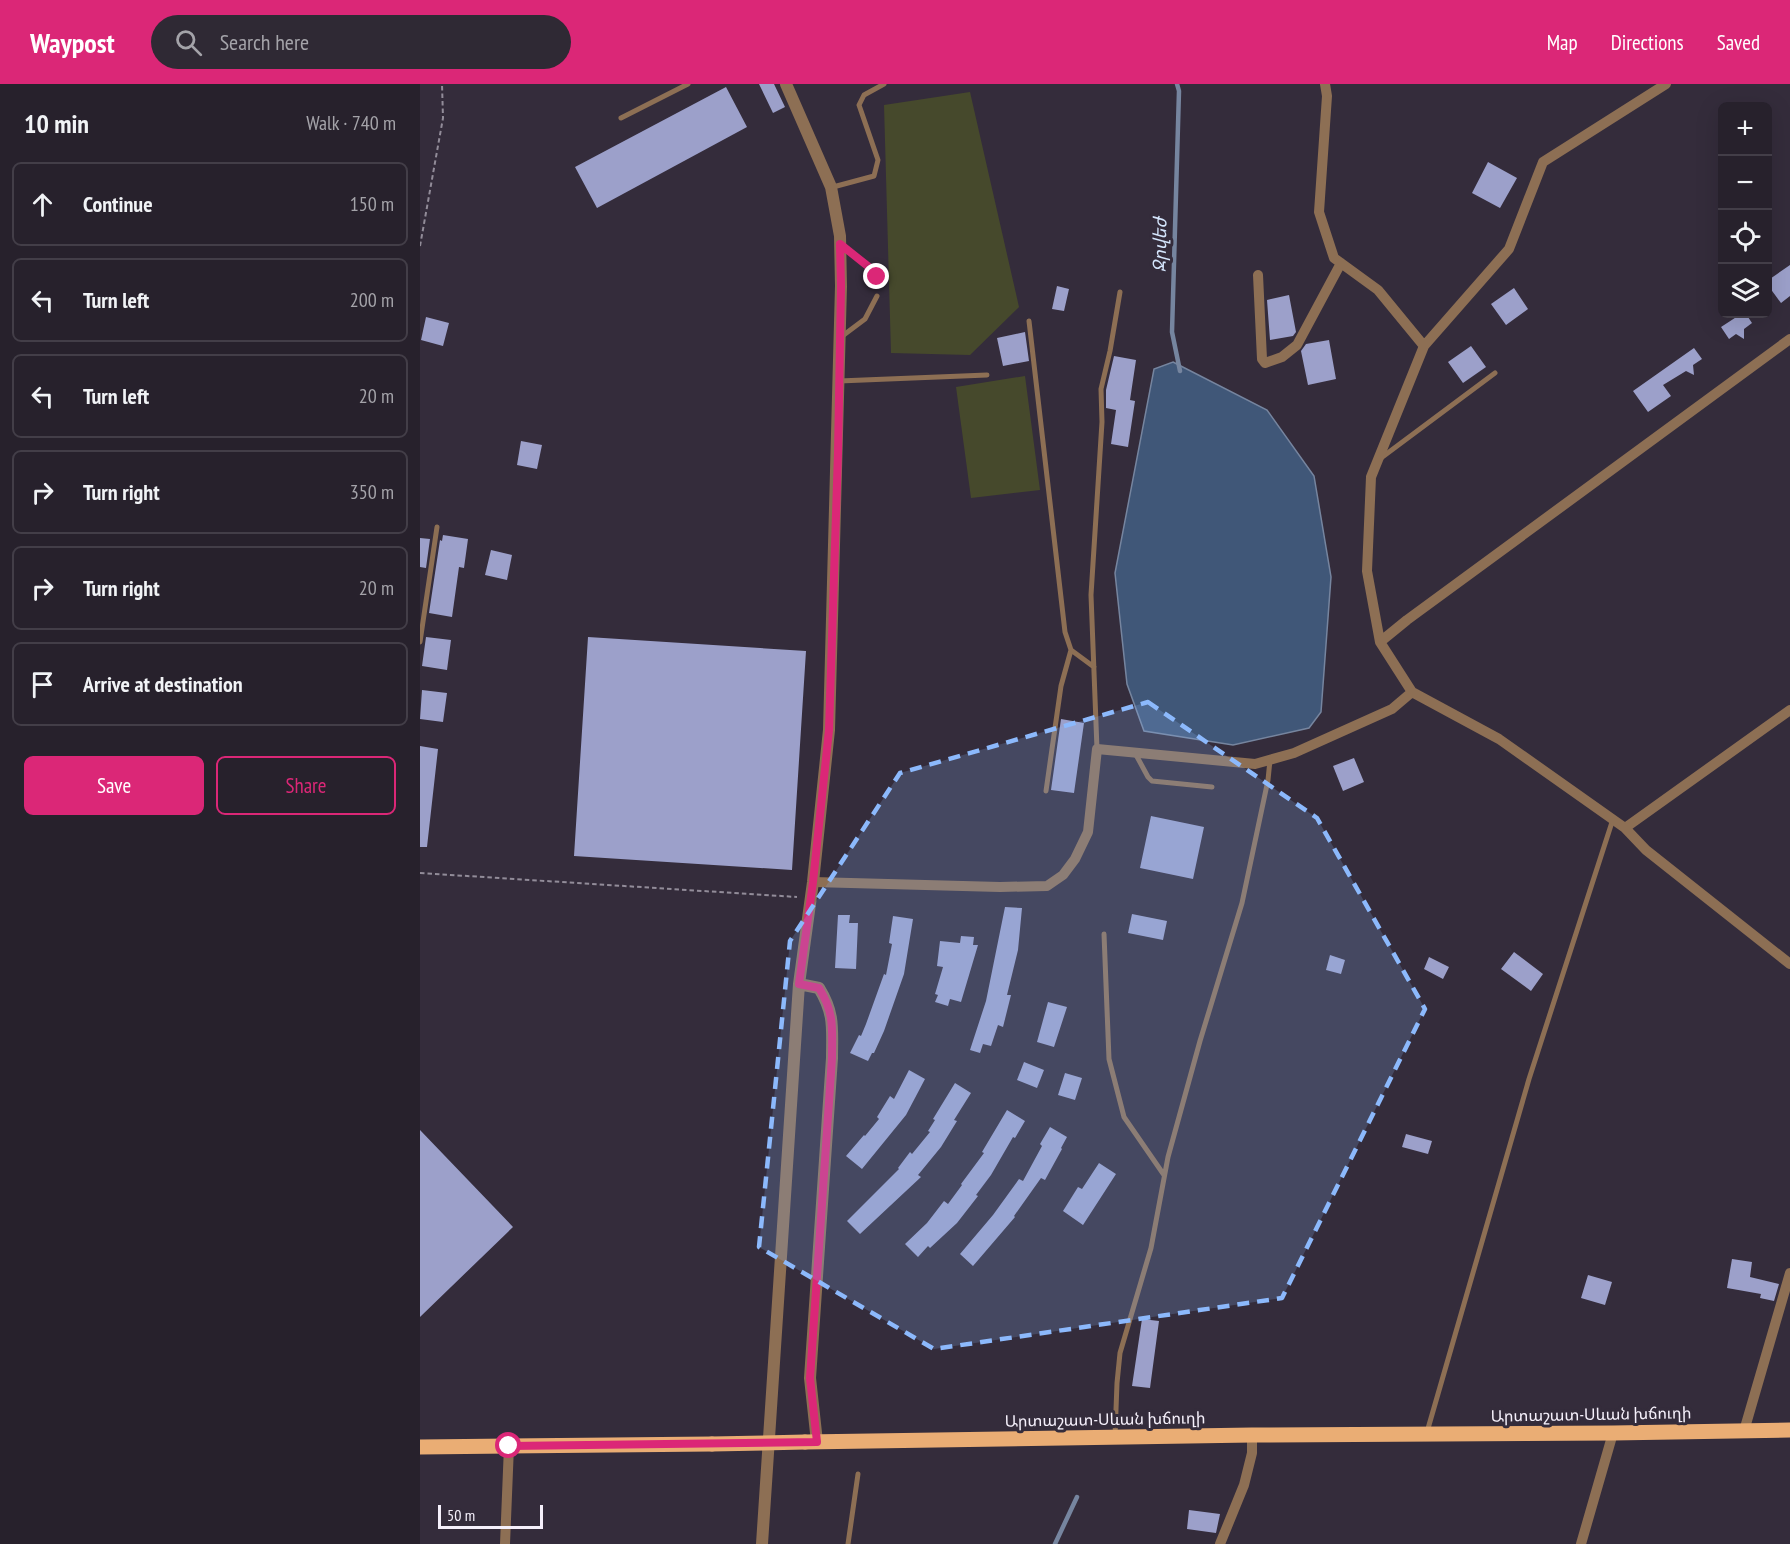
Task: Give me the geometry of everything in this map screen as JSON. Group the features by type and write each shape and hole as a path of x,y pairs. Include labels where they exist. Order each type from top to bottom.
{"main road":[{"name":"Արտաշատ-Սևան խճուղի","path":"420,1447 1790,1430"}],"street":[{"path":"762,1544 799,984 813,882 829,730 840,338 840,244 831,188 786,84"},
{"path":"1325,84 1327,96 1319,212 1334,258 1378,290 1424,346"},
{"path":"1666,84 1543,162 1509,249 1424,346 1371,477 1367,571 1380,642 1412,692 1499,739 1613,819 1646,850 1790,964"},
{"path":"1258,275 1262,359 1266,363 1282,357 1297,345 1341,263"},
{"path":"1380,642 1790,339"},
{"path":"813,882 1000,887 1047,886 1063,875 1076,860 1088,832 1097,749 1255,764 1294,753 1392,709 1412,692"},
{"path":"1625,828 1790,710"},
{"path":"799,984 819,988 832,1016 832,1058 810,1378 811,1442"},
{"path":"1744,1431 1790,1273"},
{"path":"1581,1544 1613,1433"},
{"path":"1220,1544 1244,1485 1252,1453 1252,1435"},
{"path":"505,1544 509,1446"}],"lane":[{"path":"621,118 688,84"},
{"path":"831,188 874,176 878,160 859,105 864,95 884,84"},
{"path":"840,244 874,271 877,277"},
{"path":"1097,749 1091,594 1102,423 1101,389 1120,292"},
{"path":"840,338 865,319 877,297"},
{"path":"1029,321 1065,632 1071,650 1061,686 1046,791"},
{"path":"1378,461 1495,372"},
{"path":"839,381 987,375"},
{"path":"420,642 437,527"},
{"path":"1071,650 1094,667"},
{"path":"1135,753 1152,781 1212,787"},
{"path":"1114,1437 1120,1353 1151,1248 1164,1175 1197,1053 1242,903 1268,780 1270,760"},
{"path":"1427,1434 1529,1079 1613,819"},
{"path":"1104,934 1109,1059 1124,1117 1164,1175"},
{"path":"848,1544 858,1474"}],"path":[{"path":"420,246 443,118 442,84"},
{"path":"420,873 811,897"}],"highlighted area":[{"path":"1148,702 1317,818 1425,1009 1282,1298 934,1349 759,1247 790,941 900,773"}],"green space":[{"path":"970,92 1019,307 970,355 891,353 884,105"},
{"path":"1025,376 1040,490 971,498 956,387"}],"water":[{"path":"1173,362 1267,410 1314,476 1331,577 1321,712 1309,728 1233,745 1144,731 1127,684 1115,573 1154,369"}],"building":[{"path":"759,84 774,84 785,107 773,113"},
{"path":"726,87 747,127 597,208 575,167"},
{"path":"1488,162 1517,178 1500,208 1472,193"},
{"path":"1790,265 1790,296 1781,303 1772,291 1772,278"},
{"path":"1057,286 1069,289 1064,311 1052,309"},
{"path":"1514,288 1528,309 1506,325 1491,304"},
{"path":"1289,295 1296,332 1293,336 1270,340 1267,300"},
{"path":"426,317 449,323 443,346 421,340"},
{"path":"1735,318 1749,318 1752,323 1744,329 1744,339 1736,334 1729,339 1721,327"},
{"path":"1025,332 1029,361 1003,366 997,338"},
{"path":"1329,340 1336,379 1308,385 1301,351 1306,344"},
{"path":"1471,346 1486,367 1463,383 1448,362"},
{"path":"1694,348 1702,359 1693,365 1694,375 1686,371 1663,385 1671,396 1648,412 1633,391"},
{"path":"1114,356 1136,360 1130,400 1135,401 1128,447 1111,444 1116,410 1106,408 1106,390"},
{"path":"521,441 542,445 537,469 517,465"},
{"path":"443,535 468,539 464,568 459,567 452,617 429,613 440,540 442,541"},
{"path":"420,538 430,539 426,568 420,567"},
{"path":"491,550 512,555 507,580 485,575"},
{"path":"426,637 451,640 447,670 422,666"},
{"path":"588,637 806,651 792,870 574,856"},
{"path":"422,690 447,693 443,722 420,719"},
{"path":"1061,719 1084,723 1074,793 1051,790"},
{"path":"420,746 438,749 427,847 420,847"},
{"path":"1354,758 1364,782 1343,791 1333,766"},
{"path":"1151,816 1204,827 1193,879 1140,868"},
{"path":"1005,907 1022,908 1018,950 1007,995 1011,995 1003,1027 998,1025 991,1046 983,1044 980,1053 970,1050 986,1001"},
{"path":"1132,914 1167,921 1163,940 1128,933"},
{"path":"838,915 850,915 849,923 858,923 856,969 835,968"},
{"path":"893,916 913,919 904,974 884,1031 868,1061 850,1053 859,1035 861,1036 884,974 886,975 892,944 889,943"},
{"path":"961,936 974,937 973,945 978,945 961,1002 950,999 948,1006 935,1002 943,967 937,966 940,941 960,943"},
{"path":"1514,952 1543,974 1531,991 1501,969"},
{"path":"1330,955 1345,960 1341,974 1326,970"},
{"path":"1429,957 1449,967 1443,979 1424,969"},
{"path":"1048,1002 1067,1007 1054,1047 1037,1042"},
{"path":"1024,1062 1044,1070 1037,1088 1017,1080"},
{"path":"909,1070 925,1079 906,1115 862,1169 846,1156 879,1119 877,1117 890,1096 894,1099"},
{"path":"1065,1073 1082,1078 1075,1100 1058,1095"},
{"path":"955,1083 971,1093 941,1147 918,1175 921,1177 860,1234 847,1221 899,1169 910,1152 912,1154 930,1132 928,1131 935,1120 933,1119"},
{"path":"1007,1110 1025,1121 1015,1138 1013,1137 991,1175 976,1195 978,1196 957,1223 918,1257 905,1244 927,1223 944,1201 948,1204 984,1153 982,1152"},
{"path":"1050,1127 1067,1137 1045,1180 1041,1178 1015,1217 973,1266 960,1254 993,1215 1019,1179 1023,1181"},
{"path":"420,1130 513,1227 420,1317"},
{"path":"1406,1134 1432,1141 1428,1154 1402,1147"},
{"path":"1099,1163 1116,1174 1083,1225 1063,1211 1078,1187 1082,1189"},
{"path":"1732,1259 1752,1262 1750,1277 1779,1284 1774,1301 1760,1298 1761,1294 1727,1288"},
{"path":"1588,1275 1612,1282 1605,1305 1581,1298"},
{"path":"1142,1319 1159,1321 1150,1388 1132,1386"},
{"path":"1189,1510 1220,1514 1216,1533 1187,1529"}],"waterway":[{"name":"Ջրվեժ","path":"1177,84 1179,91 1172,332 1180,371"},
{"name":"Ջրվեժ","path":"1055,1544 1077,1497"}],"route":[{"path":"509,1446 817,1442 810,1378 832,1058 832,1016 819,988 799,984 813,882 829,730 838,453 840,244 874,271 877,277"}]}
